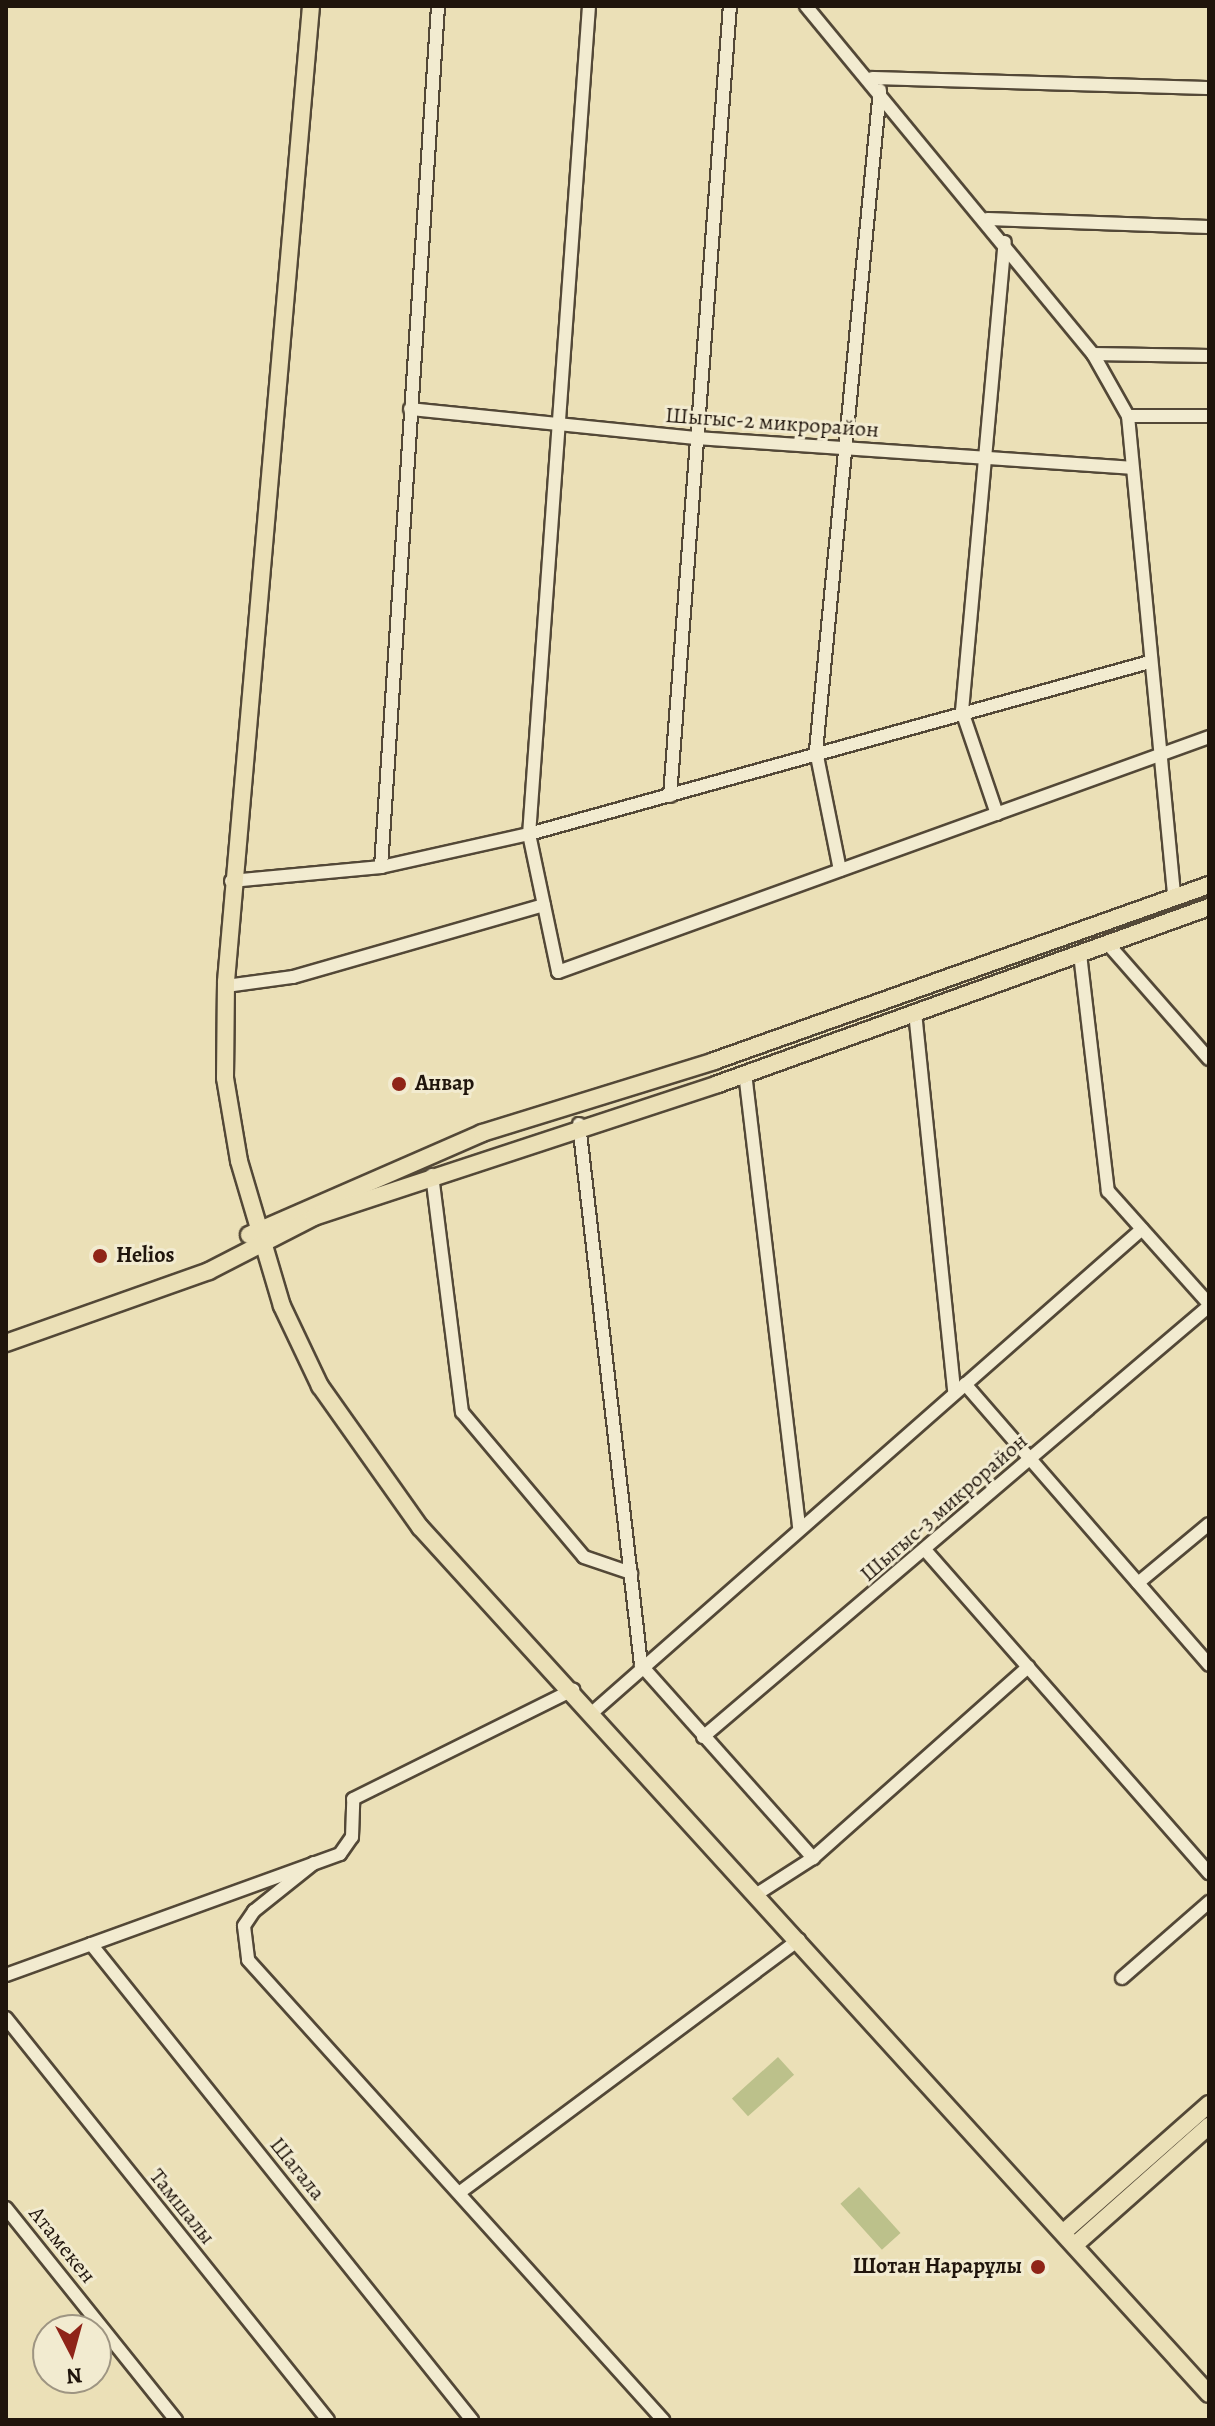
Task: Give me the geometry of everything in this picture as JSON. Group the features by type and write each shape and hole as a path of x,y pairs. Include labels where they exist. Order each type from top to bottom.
{"main road":[{"path":"311,6 231,881 226,986 228,1099 257,1237 320,1386 368,1459 420,1527 573,1690 1209,2394"},
{"path":"6,1343 174,1285 257,1237 482,1133 714,1061 1209,885"},
{"path":"257,1237 579,1124 718,1084 1209,907"},
{"path":"714,1061 718,1084"},
{"path":"1071,2238 1209,2104"},
{"path":"1071,2238 1209,2126"}],"street":[{"path":"381,867 438,6"},
{"path":"589,6 529,834 558,972 1209,737"},
{"path":"670,796 730,6"},
{"path":"806,6 872,78 987,219 1093,354 1128,416 1149,630 1146,663 1174,898"},
{"path":"872,78 1209,88"},
{"path":"840,870 816,751 880,90"},
{"path":"987,219 1209,227"},
{"path":"997,814 962,711 990,462 1005,242"},
{"path":"1093,354 1209,356"},
{"name":"Шыгыс-2 микрорайон","path":"410,409 695,438 990,462 1132,468"},
{"path":"1128,416 1209,416"},
{"path":"231,881 381,867 529,834 670,796 816,751 1146,663"},
{"path":"226,986 293,977 544,905"},
{"path":"1108,944 1209,1059"},
{"path":"1080,954 1108,1191 1209,1305"},
{"path":"915,1012 960,1388 1031,1460 1209,1665"},
{"path":"745,1073 799,1528"},
{"path":"579,1124 641,1665 813,1858"},
{"path":"432,1175 462,1412 584,1557 631,1573"},
{"path":"593,1712 641,1665 1142,1229"},
{"name":"Шыгыс-3 микрорайон","path":"703,1737 926,1551 1209,1305"},
{"path":"1138,1583 1209,1524"},
{"path":"926,1551 1209,1873"},
{"path":"757,1894 813,1858 1028,1667"},
{"path":"6,1975 314,1863 348,1846 353,1799 573,1690"},
{"path":"314,1863 254,1911 244,1926 248,1960 663,2420"},
{"path":"1122,1978 1209,1902"},
{"path":"459,2193 799,1940"},
{"name":"Шагала","path":"91,1944 472,2420"},
{"name":"Тамшалы","path":"6,2018 328,2420"},
{"name":"Атамекен","path":"6,2208 176,2420"}],"green space":[{"path":"778,2057 794,2075 748,2116 732,2098"},
{"path":"859,2187 900,2233 882,2250 840,2204"}],"place":[{"name":"Анвар","path":"399,1084"},
{"name":"Helios","path":"100,1256"},
{"name":"Шотан Нарарұлы","path":"1038,2267"}]}
